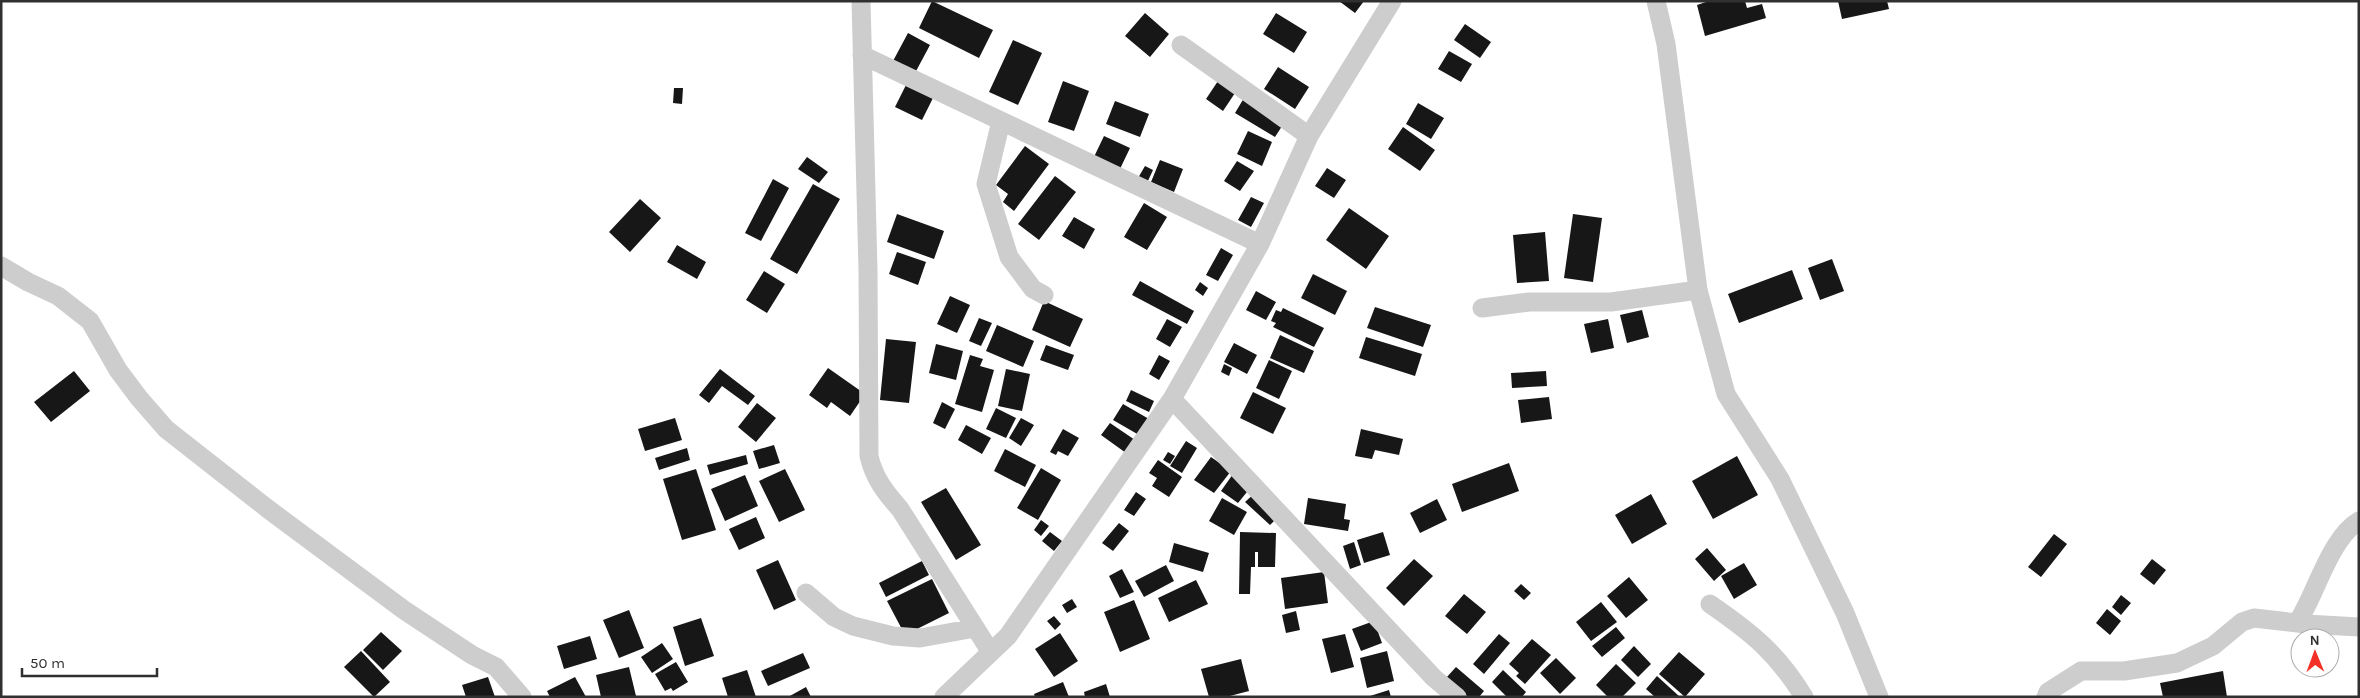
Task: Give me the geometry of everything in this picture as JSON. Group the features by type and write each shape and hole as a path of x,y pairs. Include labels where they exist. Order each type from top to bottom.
{"street":[{"path":"861,1 868,270 869,456 873,472 883,490 900,509 990,651"},
{"path":"944,697 990,651 1008,636 1172,399 1260,244 1309,136 1392,1"},
{"path":"1656,1 1666,44 1698,290 1726,394 1780,478 1845,613 1880,697"},
{"path":"1181,45 1309,136"},
{"path":"862,55 1260,244"},
{"path":"1001,121 986,184 1009,257 1033,289 1044,295"},
{"path":"1,266 28,282 58,296 90,321 118,370 138,398 166,429 268,509 404,610 472,655 496,667 522,697"},
{"path":"1482,308 1529,302 1612,302 1698,290"},
{"path":"1172,399 1434,678 1458,697"},
{"path":"2297,623 2307,608 2339,539 2359,521"},
{"path":"806,592 834,617 853,626 893,636 920,638 975,628"},
{"path":"1710,604 1755,636 1788,671 1804,697"},
{"path":"2046,697 2048,692 2081,671 2124,671 2177,663 2213,646 2242,622 2254,618 2359,627"}],"building":[{"path":"932,1 993,30 979,58 919,28"},
{"path":"1339,1 1364,1 1355,13"},
{"path":"1709,1 1745,1 1747,8 1762,4 1766,18 1705,36 1697,5"},
{"path":"1838,1 1887,1 1889,9 1842,19"},
{"path":"1145,13 1169,34 1150,57 1125,36"},
{"path":"1276,13 1307,32 1294,53 1263,34"},
{"path":"1465,24 1491,42 1480,58 1454,40"},
{"path":"908,33 930,45 915,73 893,61"},
{"path":"1013,40 1042,53 1018,105 989,92"},
{"path":"1449,51 1472,64 1461,82 1438,69"},
{"path":"1278,67 1309,87 1295,109 1264,89"},
{"path":"1063,81 1089,91 1074,131 1048,122"},
{"path":"1218,81 1235,93 1223,111 1206,99"},
{"path":"907,83 934,96 922,120 895,107"},
{"path":"674,88 683,88 682,104 673,103"},
{"path":"1244,98 1284,123 1275,137 1235,113"},
{"path":"1115,101 1149,114 1140,137 1106,124"},
{"path":"1418,103 1444,118 1431,139 1406,124"},
{"path":"1403,127 1435,150 1420,171 1388,149"},
{"path":"1248,131 1272,142 1262,166 1237,154"},
{"path":"1104,136 1130,148 1119,171 1093,159"},
{"path":"1025,146 1049,164 1014,211 1003,202 1008,194 996,185"},
{"path":"807,157 828,172 819,183 798,169"},
{"path":"1160,160 1183,169 1174,192 1151,182"},
{"path":"1237,161 1254,171 1240,191 1224,181"},
{"path":"1145,166 1153,170 1147,183 1138,178"},
{"path":"1327,168 1346,180 1334,198 1315,186"},
{"path":"1055,176 1076,192 1039,240 1018,224"},
{"path":"773,179 789,188 761,241 745,233"},
{"path":"813,184 840,199 797,274 770,259"},
{"path":"1251,197 1264,203 1251,227 1238,220"},
{"path":"640,199 661,218 630,252 609,232"},
{"path":"1144,203 1167,217 1147,250 1124,237"},
{"path":"1349,208 1389,236 1366,269 1326,240"},
{"path":"897,214 944,231 934,259 887,242"},
{"path":"1573,214 1602,218 1593,282 1564,278"},
{"path":"1074,217 1095,229 1084,249 1062,236"},
{"path":"1545,232 1549,281 1517,283 1513,235"},
{"path":"677,245 706,262 697,279 667,262"},
{"path":"1221,248 1233,255 1218,281 1206,275"},
{"path":"897,252 926,262 918,285 889,274"},
{"path":"1832,259 1844,291 1820,300 1808,268"},
{"path":"1792,270 1803,299 1739,323 1728,294"},
{"path":"764,271 785,284 767,313 746,300"},
{"path":"1313,274 1347,291 1335,315 1301,298"},
{"path":"1140,281 1194,311 1187,324 1132,295"},
{"path":"1200,282 1208,288 1203,296 1195,290"},
{"path":"1256,291 1276,302 1266,320 1246,310"},
{"path":"950,296 970,305 957,333 937,324"},
{"path":"1044,301 1083,319 1070,347 1032,330"},
{"path":"1375,307 1431,325 1423,347 1367,328"},
{"path":"1283,308 1324,328 1314,347 1273,327 1276,323 1271,321 1276,310 1281,312"},
{"path":"1642,310 1649,337 1627,343 1620,315"},
{"path":"979,318 992,323 981,346 969,341"},
{"path":"1167,319 1182,327 1170,347 1156,339"},
{"path":"1608,319 1614,348 1591,353 1584,324"},
{"path":"997,325 1034,341 1023,367 986,351"},
{"path":"1280,335 1314,351 1304,373 1270,358"},
{"path":"1366,337 1422,354 1415,376 1359,358"},
{"path":"886,339 916,342 909,403 880,400"},
{"path":"1234,343 1257,355 1247,374 1224,362"},
{"path":"936,344 963,351 956,380 929,373"},
{"path":"1046,345 1074,355 1068,370 1040,360"},
{"path":"970,355 983,359 980,366 994,370 982,412 955,404"},
{"path":"1159,355 1170,361 1159,380 1149,374"},
{"path":"1269,360 1292,371 1279,399 1256,388"},
{"path":"1224,364 1232,368 1229,376 1221,372"},
{"path":"828,368 865,394 850,416 831,402 827,408 809,395"},
{"path":"720,369 755,396 748,405 722,386 709,403 699,395"},
{"path":"1006,369 1030,374 1022,411 998,406"},
{"path":"74,371 90,391 51,422 34,402"},
{"path":"1546,371 1547,386 1512,388 1511,373"},
{"path":"1131,390 1154,401 1149,412 1126,401"},
{"path":"1253,392 1286,408 1273,434 1240,418"},
{"path":"1549,397 1552,419 1521,423 1518,400"},
{"path":"942,402 955,409 945,429 933,423"},
{"path":"757,403 776,418 756,442 738,427"},
{"path":"1123,404 1149,419 1139,435 1113,420"},
{"path":"996,408 1016,418 1006,438 986,429"},
{"path":"675,418 682,440 645,451 638,429"},
{"path":"1021,418 1034,425 1021,446 1009,438"},
{"path":"1110,423 1135,440 1126,453 1101,435"},
{"path":"966,425 991,438 982,454 958,440"},
{"path":"1063,429 1079,438 1068,456 1058,451 1056,455 1050,452"},
{"path":"1361,429 1403,439 1399,455 1375,450 1372,459 1355,456"},
{"path":"1186,441 1197,448 1182,473 1170,466"},
{"path":"774,445 780,463 759,469 753,451"},
{"path":"687,448 690,460 659,470 655,458"},
{"path":"1005,449 1036,465 1025,487 994,471"},
{"path":"1168,452 1175,456 1170,464 1163,460"},
{"path":"746,455 748,464 710,475 707,465"},
{"path":"1737,456 1758,495 1713,519 1692,481"},
{"path":"1211,457 1231,471 1214,493 1194,480"},
{"path":"1158,460 1182,477 1169,497 1152,486 1157,478 1149,473"},
{"path":"1509,463 1519,491 1462,512 1452,484"},
{"path":"1041,468 1061,480 1038,520 1017,508"},
{"path":"696,469 716,530 682,540 663,479"},
{"path":"785,469 805,510 779,522 759,481"},
{"path":"1233,474 1251,487 1238,503 1221,491"},
{"path":"745,475 758,506 725,521 711,489"},
{"path":"946,488 981,545 956,560 921,502"},
{"path":"1136,492 1146,499 1134,516 1124,510"},
{"path":"1256,492 1280,515 1270,525 1245,502"},
{"path":"1651,494 1667,524 1632,544 1615,515"},
{"path":"1222,498 1247,512 1234,535 1209,521"},
{"path":"1308,498 1346,504 1344,519 1350,520 1348,531 1304,524"},
{"path":"1437,499 1447,520 1420,533 1410,513"},
{"path":"756,517 765,538 739,550 729,529"},
{"path":"1041,520 1049,526 1041,536 1034,530"},
{"path":"1119,523 1129,531 1113,551 1102,543"},
{"path":"1050,532 1062,541 1054,551 1042,541"},
{"path":"1240,532 1276,533 1275,567 1258,567 1258,552 1255,552 1255,567 1251,567 1250,594 1239,594"},
{"path":"1383,532 1390,555 1364,563 1357,540"},
{"path":"2054,534 2067,544 2041,577 2028,567"},
{"path":"1354,542 1361,565 1350,569 1343,546"},
{"path":"1174,543 1209,553 1203,572 1169,562"},
{"path":"1707,548 1726,570 1714,581 1695,559"},
{"path":"1414,559 1433,576 1404,606 1386,588"},
{"path":"2152,559 2166,570 2154,585 2140,574"},
{"path":"778,560 796,600 774,610 756,570"},
{"path":"922,561 929,575 886,597 879,583"},
{"path":"1744,563 1757,585 1734,599 1721,576"},
{"path":"1166,565 1174,581 1144,597 1135,581"},
{"path":"1122,569 1134,592 1120,598 1109,576"},
{"path":"1324,572 1328,603 1285,609 1281,578"},
{"path":"1629,577 1648,600 1626,618 1607,596"},
{"path":"932,579 949,613 905,635 887,601"},
{"path":"1196,580 1208,604 1169,622 1158,598"},
{"path":"1521,584 1531,593 1524,600 1514,591"},
{"path":"1464,594 1486,612 1467,634 1445,616"},
{"path":"2121,595 2131,603 2121,615 2112,607"},
{"path":"1072,599 1077,607 1067,613 1062,605"},
{"path":"1134,600 1150,639 1120,652 1104,612"},
{"path":"1601,602 1617,622 1591,641 1576,622"},
{"path":"2107,609 2121,621 2110,635 2096,623"},
{"path":"629,610 644,648 619,658 603,620"},
{"path":"1296,611 1300,630 1286,633 1282,615"},
{"path":"1054,616 1061,624 1055,630 1047,621"},
{"path":"701,618 714,656 685,666 673,627"},
{"path":"1374,621 1382,643 1361,651 1352,629"},
{"path":"1616,627 1625,638 1602,657 1592,646"},
{"path":"381,632 402,651 383,670 363,650"},
{"path":"1060,633 1078,661 1054,677 1035,649"},
{"path":"1345,634 1354,667 1331,673 1322,639"},
{"path":"1499,634 1510,643 1484,674 1473,664"},
{"path":"590,636 597,659 564,669 557,646"},
{"path":"1532,639 1551,655 1525,684 1516,676 1519,673 1509,664"},
{"path":"662,643 673,659 652,673 641,657"},
{"path":"1634,646 1651,664 1638,677 1621,660"},
{"path":"361,651 390,682 374,697 344,667"},
{"path":"1387,651 1394,681 1367,688 1360,658"},
{"path":"1679,652 1705,674 1685,697 1659,674"},
{"path":"803,653 810,668 768,686 761,671"},
{"path":"1556,658 1576,678 1560,694 1540,673"},
{"path":"1241,659 1249,691 1226,697 1209,697 1201,669"},
{"path":"676,662 688,682 673,691 671,688 665,691 655,674"},
{"path":"1616,664 1636,683 1622,697 1608,697 1596,685"},
{"path":"629,667 636,696 601,697 596,675"},
{"path":"1456,667 1484,691 1479,697 1468,697 1446,678"},
{"path":"747,670 756,697 728,697 722,678"},
{"path":"1503,670 1526,692 1522,697 1507,697 1492,682"},
{"path":"2223,671 2227,697 2163,697 2160,683"},
{"path":"1657,676 1680,697 1655,697 1646,689"},
{"path":"488,677 495,697 466,697 462,685"},
{"path":"575,677 586,697 550,697 547,691"},
{"path":"1063,682 1069,697 1035,697 1034,694"},
{"path":"1106,684 1110,697 1085,697 1084,692"},
{"path":"806,687 811,697 788,697"},
{"path":"1389,690 1391,697 1370,697 1370,696"}]}
